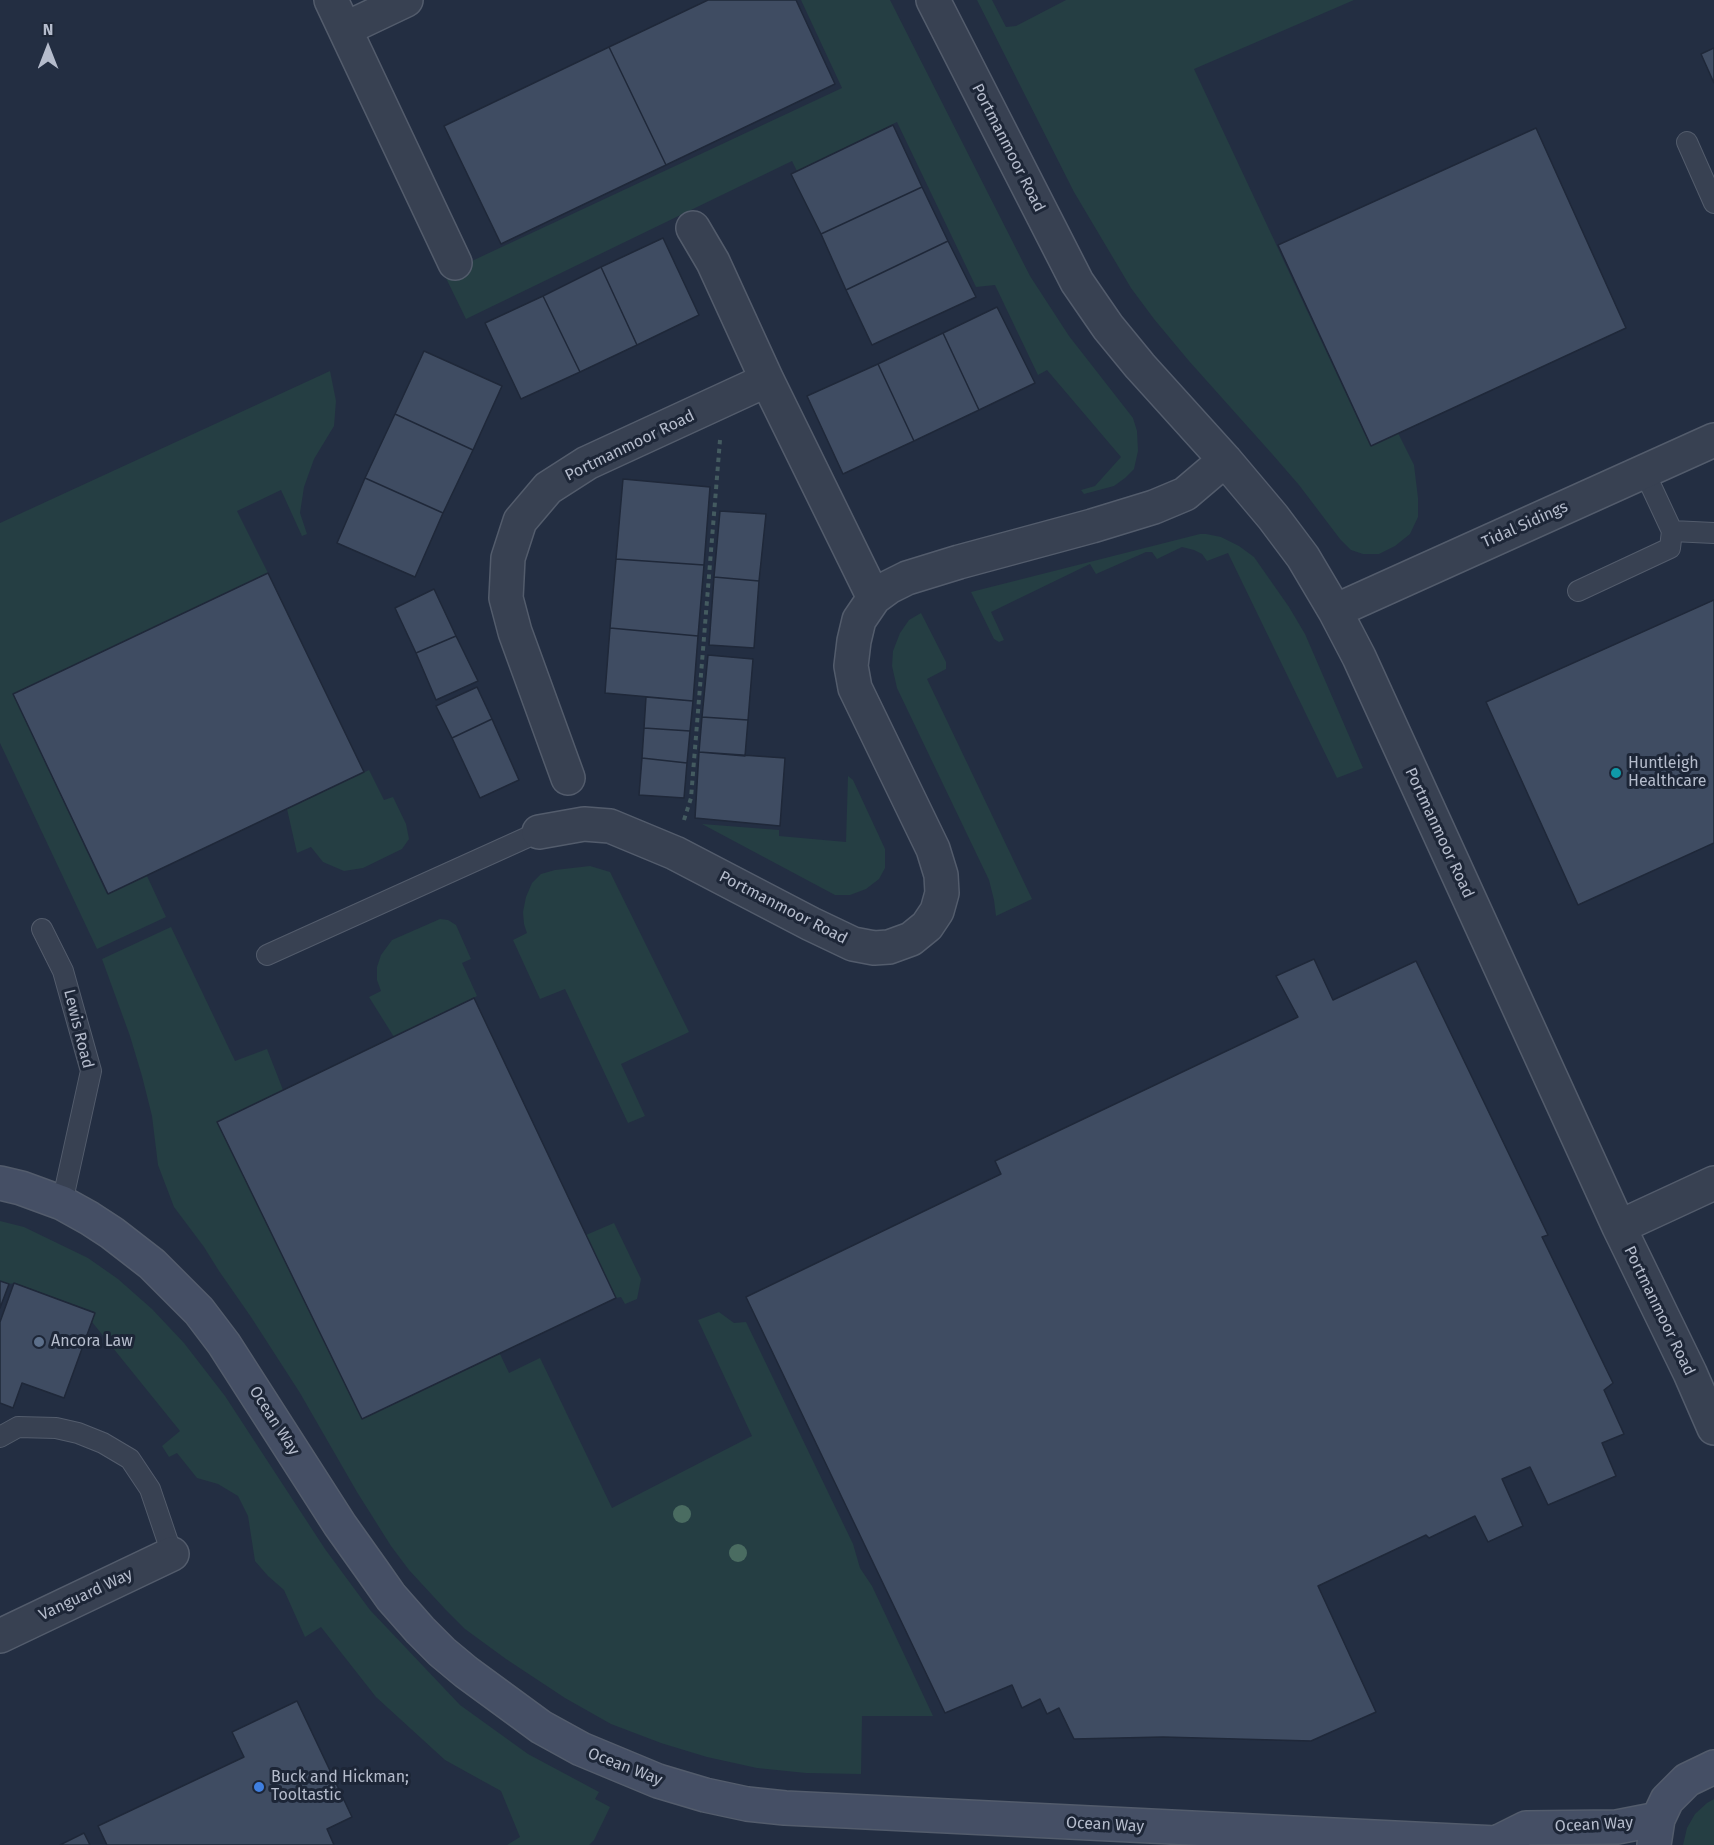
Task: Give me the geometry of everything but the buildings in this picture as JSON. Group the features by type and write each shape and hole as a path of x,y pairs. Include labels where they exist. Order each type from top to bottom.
{"street":[{"path":"331,0 455,263"},
{"path":"345,29 406,0"},
{"name":"Portmanmoor Road","path":"933,0 1077,282 1108,327 1140,366 1273,517 1303,557 1335,611 1359,657 1619,1227 1690,1373 1714,1428"},
{"path":"693,228 713,262 767,381 874,598"},
{"name":"Portmanmoor Road","path":"568,778 515,632 507,598 508,558 520,521 548,488 587,463 767,381"},
{"name":"Tidal Sidings","path":"1335,611 1714,440"},
{"name":"Portmanmoor Road","path":"539,832 584,824 610,826 675,853 853,944 874,948 889,947 911,939 927,926 938,910 942,893 941,875 933,849 855,688 851,666 859,620 874,598 889,587 908,578 1154,507 1185,494 1225,460"},
{"name":"Ocean Way","path":"0,1183 62,1203 89,1218 152,1264 199,1311 224,1344 340,1525 391,1597 420,1630 466,1672 541,1726 581,1749 658,1781 747,1804 785,1808 1498,1844 1526,1828 1617,1827 1656,1832"},
{"name":"Portmanmoor Road","path":"1619,1227 1714,1183"},
{"name":"Vanguard Way","path":"0,1636 172,1554"},
{"path":"1656,1832 1667,1800 1687,1780 1713,1764"}],"lane":[{"path":"1687,142 1714,203"},
{"path":"1578,591 1670,548 1672,531 1644,471"},
{"path":"1672,531 1714,533"},
{"path":"267,955 539,832"},
{"name":"Lewis Road","path":"42,929 63,971 91,1071 62,1203"},
{"path":"0,1437 18,1427 56,1428 78,1433 103,1443 130,1459 150,1489 172,1554"}],"path":[{"path":"675,853 691,798 720,437 716,403"}],"green space":[{"path":"801,0 890,0 1030,276 1069,336 1133,418 1137,431 1138,451 1134,469 1114,486 1084,494 1081,490 1095,486 1121,457 1047,370 1038,375 995,285 976,287 897,122 797,171 792,161 466,319 444,274 842,88"},
{"path":"977,0 992,0 1006,27 1016,26 1066,0 1354,0 1194,69 1370,445 1398,433 1414,465 1418,517 1410,534 1395,546 1379,554 1363,554 1351,550 1299,485 1154,319 1131,288 1074,192"},
{"path":"330,371 336,401 334,426 314,459 304,487 300,513 307,534 302,536 281,490 237,511 268,573 13,694 107,894 147,876 166,917 97,949 0,743 0,523"},
{"path":"1200,534 1221,537 1254,557 1289,607 1305,634 1363,768 1337,778 1228,553 1207,561 1202,554 1182,547 1157,559 1152,552 1146,552 1096,574 1090,564 991,612 1004,640 999,642 994,639 971,592"},
{"path":"921,613 946,662 946,669 927,679 1032,899 996,916 989,880 897,688 892,666 893,651 900,633 909,620"},
{"path":"369,770 384,800 393,797 406,824 409,839 402,849 363,868 344,871 323,862 311,847 297,853 287,809"},
{"path":"848,776 853,780 885,849 885,868 879,879 866,889 850,895 835,895 702,824 779,830 779,836 846,842"},
{"path":"590,866 610,872 689,1032 621,1064 645,1116 628,1123 565,989 540,999 513,940 527,933 523,912 526,897 532,883 541,874"},
{"path":"440,919 448,920 456,925 471,959 462,963 477,996 394,1037 369,997 381,991 377,980 377,967 381,955 392,940"},
{"path":"171,927 235,1061 267,1049 283,1090 217,1122 362,1419 500,1354 509,1373 540,1358 612,1508 752,1436 698,1320 719,1312 734,1323 746,1322 853,1544 860,1568 872,1586 933,1716 862,1716 861,1774 806,1773 757,1768 707,1757 611,1724 565,1698 506,1659 465,1629 445,1609 409,1570 391,1546 300,1393 204,1247 174,1207 158,1165 152,1116 142,1076 102,959"},
{"path":"0,1221 24,1227 88,1258 118,1279 152,1309 184,1343 225,1396 325,1549 370,1610 460,1705 528,1754 599,1792 595,1799 610,1807 594,1840 589,1845 507,1845 520,1837 501,1791 445,1760 376,1697 321,1627 305,1637 284,1590 255,1561 248,1516 238,1496 218,1484 197,1478 177,1453 169,1457 162,1446 180,1431 92,1322 95,1312 15,1283 0,1281"},
{"path":"614,1223 641,1279 637,1299 625,1304 621,1297 616,1298 586,1235"},
{"path":"1714,1799 1714,1845 1683,1845 1687,1828 1695,1814"}],"place":[{"name":"Huntleigh Healthcare","path":"1616,773"},
{"name":"Ancora Law","path":"39,1342"},
{"name":"Buck and Hickman; Tooltastic","path":"259,1787"}]}
